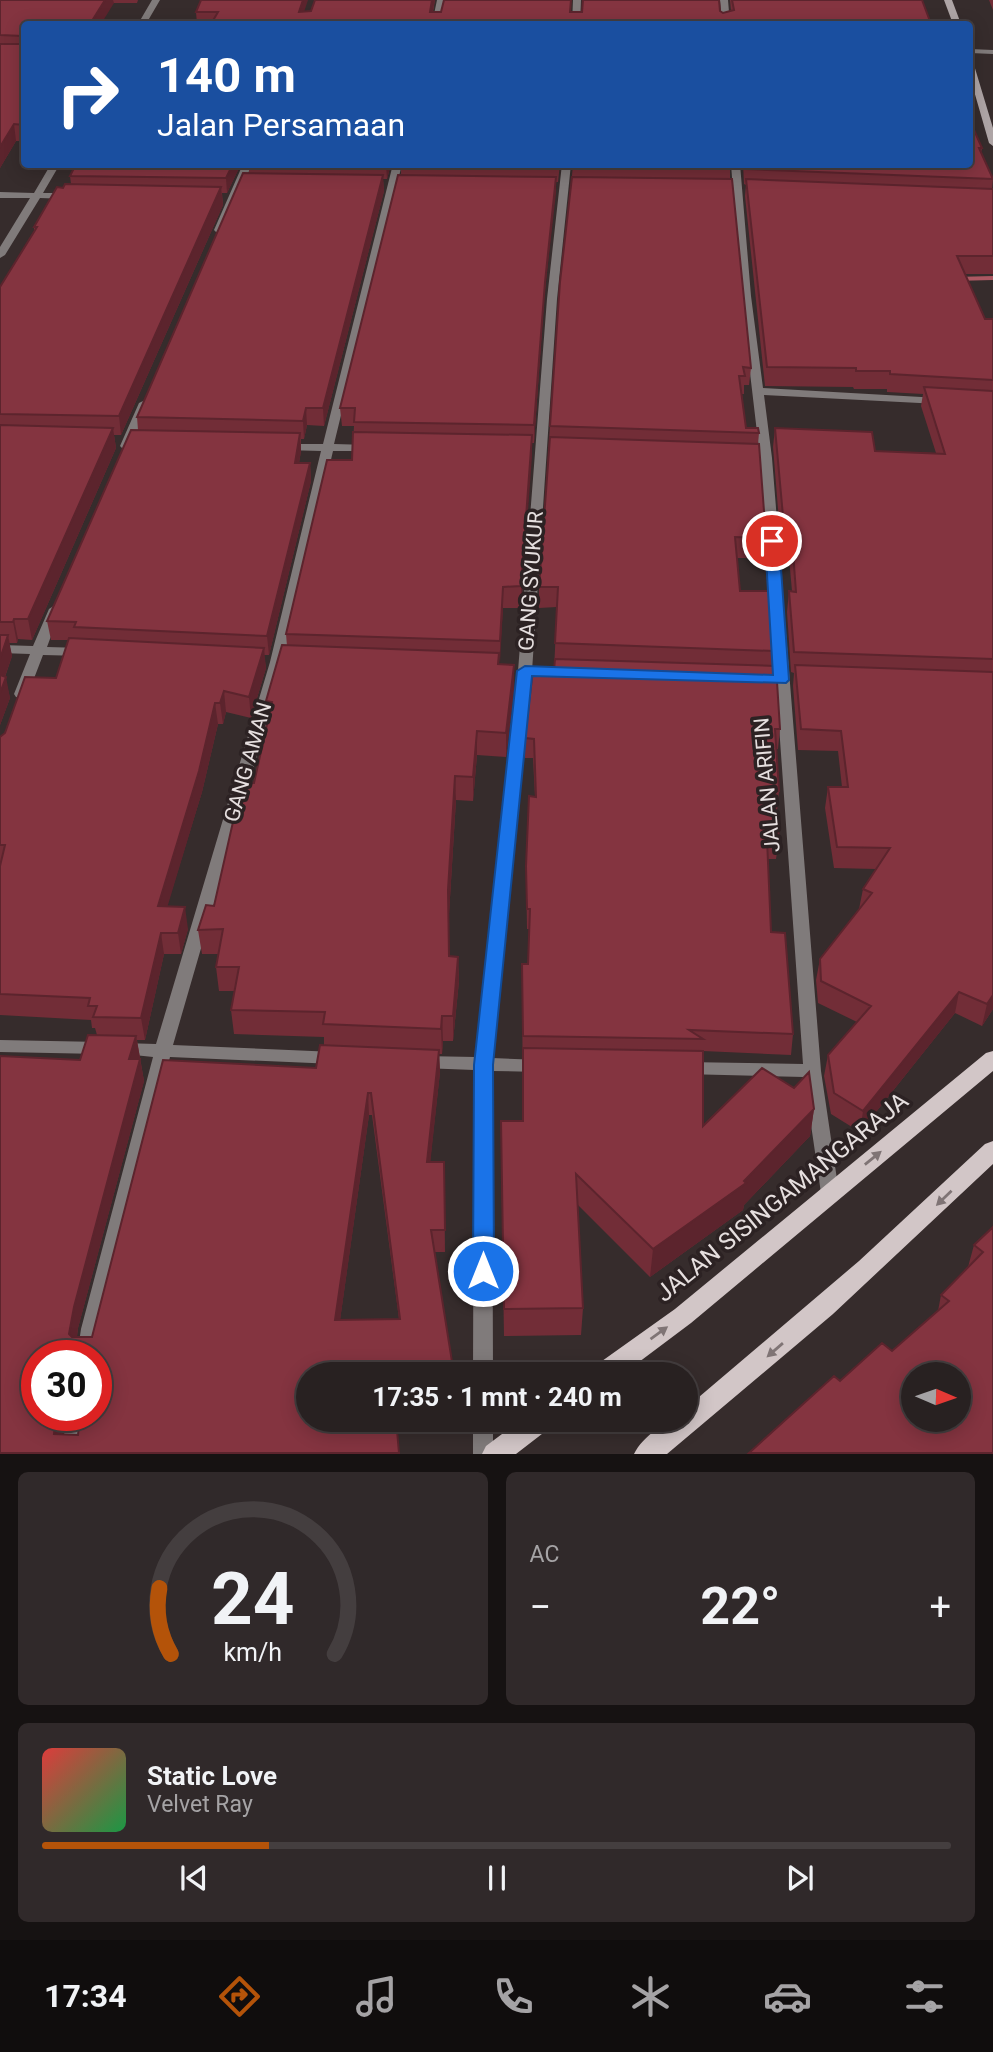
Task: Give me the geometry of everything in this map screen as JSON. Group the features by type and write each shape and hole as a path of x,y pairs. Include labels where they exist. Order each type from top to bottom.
{"main road":[{"name":"JALAN SISINGAMANGARAJA","path":"620,1362 683,1316 993,1059"},
{"path":"647,1454 747,1375 898,1243 993,1150"},
{"path":"495,1454 525,1432"}],"street":[{"path":"144,21 156,0"},
{"path":"437,21 441,0"},
{"path":"576,21 577,0"},
{"path":"724,0 726,21"},
{"path":"948,0 956,21"},
{"path":"973,51 993,52"},
{"path":"973,90 993,143"},
{"path":"0,255 54,168"},
{"path":"217,235 246,168"},
{"name":"GANG AMAN","path":"89,1340 163,1050 277,662 365,290 397,168"},
{"name":"GANG SYUKUR","path":"483,1362 483,1065 525,671 540,450 566,168"},
{"name":"JALAN ARIFIN","path":"735,168 746,296 758,391 759,458 781,680 812,1070 830,1193"},
{"path":"240,183 254,183"},
{"path":"378,186 405,187"},
{"path":"551,189 577,189"},
{"path":"723,190 750,191"},
{"path":"0,195 78,197"},
{"path":"217,199 231,199"},
{"path":"126,447 153,385"},
{"path":"758,391 951,402"},
{"path":"274,446 381,448"},
{"path":"19,701 58,601"},
{"path":"0,649 104,653"},
{"path":"0,1046 358,1059"},
{"path":"400,1061 552,1066"},
{"path":"662,1068 812,1070"},
{"path":"71,1454 75,1431"},
{"path":"483,1432 483,1454"}],"building":[{"path":"0,0 105,0 92,21 21,21 21,36 0,35"},
{"path":"201,0 303,0 299,12 311,11 315,0 432,0 430,12 441,12 444,0 571,0 570,12 582,12 583,0 719,0 720,11 723,13 734,10 732,0 922,0 930,21 213,21 218,12 196,12"},
{"path":"0,44 21,44 21,125 14,124 0,147"},
{"path":"973,128 993,179 746,169 973,168"},
{"path":"74,168 231,168 226,178 70,176"},
{"path":"651,168 730,168 730,169"},
{"path":"243,173 383,175 323,408 306,408 303,421 137,417"},
{"path":"398,175 556,177 534,425 354,422 355,408 340,408"},
{"path":"572,177 732,179 751,368 743,367 745,376 739,376 746,428 758,428 759,433 550,426 560,282"},
{"path":"746,179 993,189 993,256 957,256 985,319 993,319 993,380 890,374 890,371 856,371 856,368 767,367"},
{"path":"65,184 221,187 119,416 0,414 0,287 37,227 34,227 57,187 63,188"},
{"path":"924,387 993,391 993,659 794,652 789,591 796,592 792,538 785,538 775,428 872,432 875,451 945,454"},
{"path":"0,425 113,428 28,619 14,619 13,622 0,622"},
{"path":"131,430 300,433 295,463 310,463 267,636 74,627 76,622 47,621"},
{"path":"353,432 532,435 521,586 503,587 500,641 286,634 327,460 352,460"},
{"path":"550,437 759,444 766,538 735,537 740,591 770,591 774,651 555,643 558,587 539,587"},
{"path":"0,635 8,635 0,659"},
{"path":"69,638 264,648 249,697 224,691 220,703 215,703 199,771 158,906 185,907 178,933 161,933 141,1018 93,1017 97,1006 88,1006 90,998 0,994 0,866 5,845 0,845 0,737 5,733 25,677 56,678"},
{"path":"282,645 499,653 498,664 514,665 506,733 477,731 473,777 455,776 448,890 449,956 458,957 453,1016 442,1016 441,1029 323,1024 325,1012 231,1010 239,967 216,967 223,929 198,930 206,905 214,906 242,782 254,783 272,702 266,701"},
{"path":"555,659 776,666 780,729 775,729 779,791 773,791 779,839 767,839 771,932 785,933 793,1034 689,1030 703,1039 523,1036 522,964 528,964 530,909 527,909 526,866 529,796 536,797 534,739 525,738 533,669 554,670"},
{"path":"795,665 993,672 993,995 987,1004 959,992 863,1111 834,1093 828,1055 871,1006 821,981 820,959 872,893 863,889 890,848 837,847 828,787 848,787 841,731 801,729"},
{"path":"0,675 6,677 0,693"},
{"path":"88,1035 136,1036 129,1059 140,1059 69,1334 72,1337 92,1337 163,1060 316,1068 320,1045 439,1050 427,1162 444,1162 445,1230 431,1230 452,1362 296,1362 296,1432 397,1432 399,1453 0,1453 0,1056 80,1060","holes":["368,1093 371,1093 400,1319 335,1320"]},
{"path":"523,1048 703,1051 703,1126 762,1068 794,1088 809,1072 814,1109 744,1181 746,1183 653,1249 576,1174 583,1308 504,1309 501,1121 523,1121"},
{"path":"993,1227 993,1453 749,1453 834,1376 840,1381 882,1343 892,1351 949,1301 941,1295 983,1252 974,1245"}],"waterway":[{"path":"954,279 993,278"}],"route":[{"path":"483,1271 483,1065 525,671 781,680 772,541"}]}
